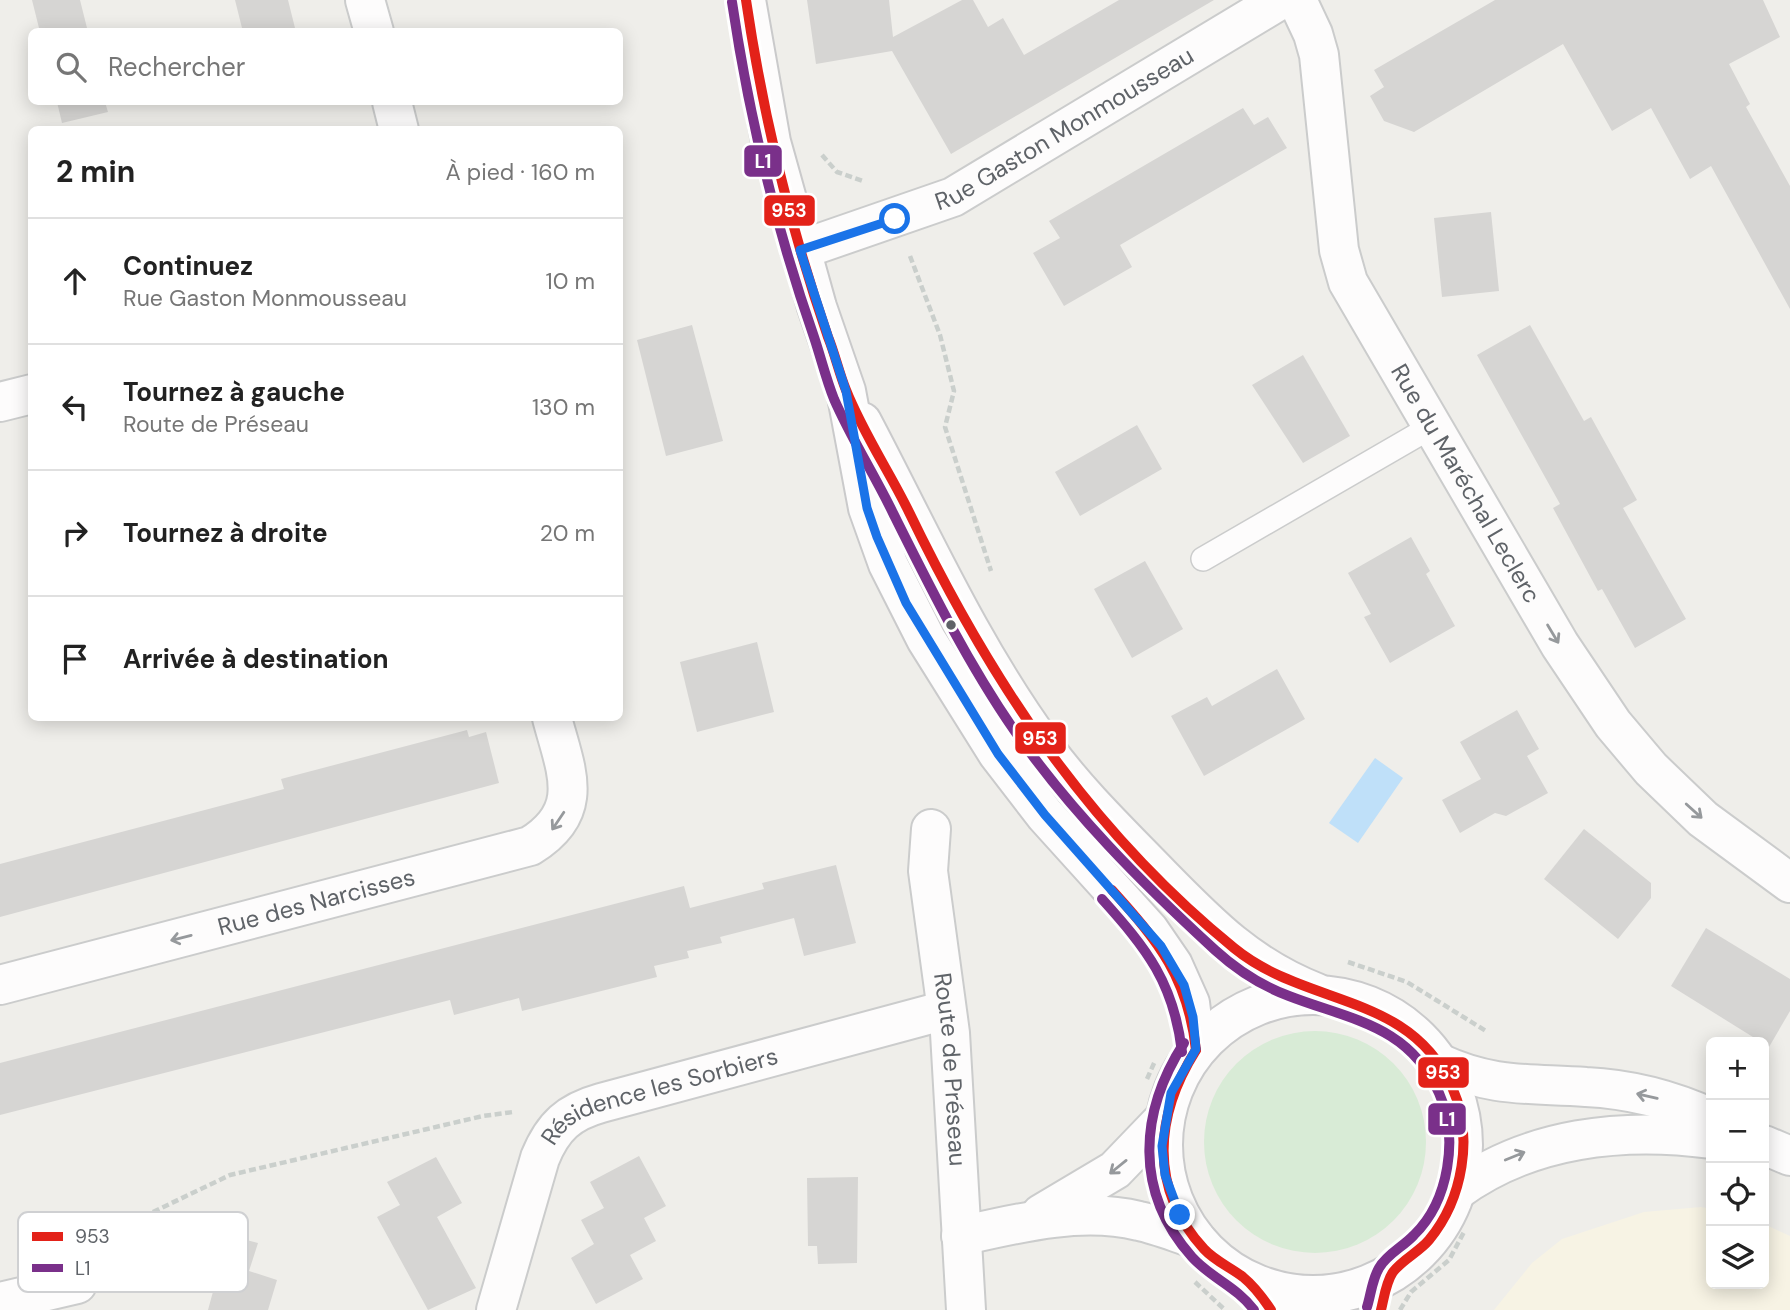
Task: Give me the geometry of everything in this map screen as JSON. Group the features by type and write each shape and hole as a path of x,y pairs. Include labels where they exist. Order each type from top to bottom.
{"street":[{"path":"365,0 372,28"},
{"path":"746,0 771,142 800,250 846,391 867,508 880,546 906,603 959,694 1018,782 1161,946 1190,1003 1196,1049"},
{"name":"Rue Gaston Monmousseau","path":"800,250 930,208 963,192 1280,0"},
{"name":"Rue du Maréchal Leclerc","path":"1297,0 1307,18 1320,54 1343,268 1431,427 1560,645 1632,749 1703,819 1790,883"},
{"path":"392,105 398,126"},
{"path":"846,391 964,622 1045,749 1095,807 1239,952 1269,972 1323,995"},
{"path":"0,402 28,395"},
{"name":"Rue des Narcisses","path":"0,985 530,846 559,824 566,809 569,778 553,721"},
{"name":"Route de Préseau","path":"932,829 927,851 929,895 946,1010 967,1310"},
{"path":"1323,995 1350,999 1389,1016 1412,1032 1439,1063 1452,1087 1462,1125 1463,1152 1456,1191 1446,1215 1432,1237 1393,1272 1368,1285 1328,1295 1286,1292 1246,1279 1214,1258 1196,1239 1180,1215 1165,1175 1162,1146 1165,1118 1176,1082 1196,1049 1228,1020 1253,1007 1280,998 1323,995"},
{"name":"Résidence les Sorbiers","path":"496,1310 540,1158 547,1139 565,1118 580,1109 601,1103 946,1010"},
{"path":"1439,1063 1494,1083 1587,1087 1631,1092 1706,1116"},
{"path":"1030,1220 1083,1192 1115,1170 1165,1118"},
{"path":"1456,1191 1500,1162 1552,1144 1588,1138 1663,1135 1706,1139"},
{"path":"961,1236 1030,1220 1123,1218 1196,1239"},
{"path":"1381,1310 1393,1272"},
{"path":"1246,1279 1271,1310"},
{"path":"0,1302 43,1292"}],"lane":[{"path":"1203,559 1431,427"}],"path":[{"path":"814,146 837,172 880,188 895,219 940,335 954,391 944,427 993,575"},
{"path":"1336,958 1407,982 1497,1037"},
{"path":"153,1212 230,1175 483,1116 522,1111"}],"shaded area":[{"path":"1706,1208 1706,1289 1769,1289 1769,1226 1790,1236 1790,1310 1494,1310 1532,1263 1562,1239 1644,1212"}],"green space":[{"path":"1315,1031 1357,1040 1376,1050 1393,1064 1407,1081 1417,1100 1426,1142 1417,1184 1407,1203 1393,1220 1376,1234 1357,1244 1315,1253 1273,1244 1254,1234 1237,1220 1223,1203 1213,1184 1204,1142 1213,1100 1223,1081 1237,1064 1254,1050 1273,1040"}],"water":[{"path":"1375,758 1403,778 1358,843 1329,823"}],"building":[{"path":"32,0 80,0 87,28 39,28"},
{"path":"235,0 288,0 295,28 242,28"},
{"path":"807,0 889,0 893,37 962,0 973,0 988,27 1003,18 1024,55 1119,0 1214,0 951,154 892,51 816,64"},
{"path":"1495,0 1763,0 1780,37 1729,64 1750,104 1746,107 1790,186 1790,309 1711,166 1690,179 1651,108 1612,131 1563,44 1414,132 1384,121 1370,96 1384,87 1374,70"},
{"path":"58,105 106,105 108,112 62,123"},
{"path":"1243,108 1254,125 1268,117 1287,148 1120,245 1132,267 1064,306 1033,253 1060,238 1049,221"},
{"path":"1491,212 1499,291 1442,297 1434,218"},
{"path":"692,325 723,441 666,456 637,340"},
{"path":"1530,325 1584,421 1591,417 1637,500 1623,508 1686,619 1635,648 1602,589 1598,591 1553,508 1560,504 1477,355"},
{"path":"1303,355 1350,436 1303,463 1252,385"},
{"path":"1137,425 1162,469 1080,516 1055,472"},
{"path":"1411,537 1430,571 1426,574 1455,626 1390,663 1364,617 1371,614 1348,573"},
{"path":"1145,561 1183,629 1132,658 1094,589"},
{"path":"757,642 774,712 697,732 680,662"},
{"path":"1277,669 1305,719 1204,776 1171,716 1207,697 1212,706"},
{"path":"1517,710 1539,749 1527,756 1548,793 1506,816 1495,813 1460,833 1442,800 1481,779 1460,742"},
{"path":"467,730 469,737 486,732 499,783 0,917 0,864 284,789 281,779"},
{"path":"1584,829 1651,883 1651,898 1618,939 1544,879"},
{"path":"836,865 856,943 804,956 794,918 720,937 722,943 687,951 689,958 654,966 657,977 522,1011 519,998 454,1015 450,1000 0,1115 0,1063 684,886 690,908 764,889 762,883"},
{"path":"1706,928 1790,979 1790,1011 1769,1047 1769,1037 1753,1037 1671,986"},
{"path":"639,1156 666,1206 644,1218 656,1241 630,1255 643,1279 596,1304 571,1258 594,1244 581,1220 604,1208 590,1182"},
{"path":"436,1157 462,1203 437,1217 476,1288 428,1310 377,1217 400,1205 387,1182"},
{"path":"858,1177 857,1263 818,1264 817,1246 808,1246 807,1178"},
{"path":"248,1240 258,1243 249,1271 277,1280 268,1310 208,1310 213,1292 248,1292"}],"transit line":[{"name":"953","path":"746,0 779,170 814,296 844,384 860,421 940,574 1009,692 1088,802 1181,902 1234,948 1262,967 1384,1017 1410,1034 1434,1056 1452,1087 1462,1126 1462,1166 1457,1186 1441,1224 1429,1240 1393,1272 1381,1310"},
{"name":"L1","path":"732,2 765,172 831,391 935,596 997,704 1036,760 1083,818 1134,873 1215,950 1241,971 1269,987 1356,1019 1395,1039 1412,1053 1426,1070 1439,1093 1445,1110 1449,1148 1443,1187 1426,1221 1379,1268 1367,1307"},
{"name":"953","path":"1112,890 1144,927 1169,962 1186,1002 1196,1050"},
{"name":"L1","path":"1102,899 1156,968 1172,1006 1182,1052"},
{"name":"L1","path":"1184,1043 1169,1070 1151,1124 1149,1152 1152,1179 1160,1206 1173,1232 1192,1257 1240,1295 1254,1310"},
{"name":"953","path":"1196,1050 1182,1075 1166,1125 1166,1176 1173,1201 1186,1226 1204,1249 1247,1281 1271,1310"}],"route":[{"path":"895,219 800,250 846,391 867,508 906,603 998,754 1045,815 1149,930 1174,965 1184,985 1193,1017 1196,1049 1171,1093 1162,1146 1165,1175 1180,1215"}]}
